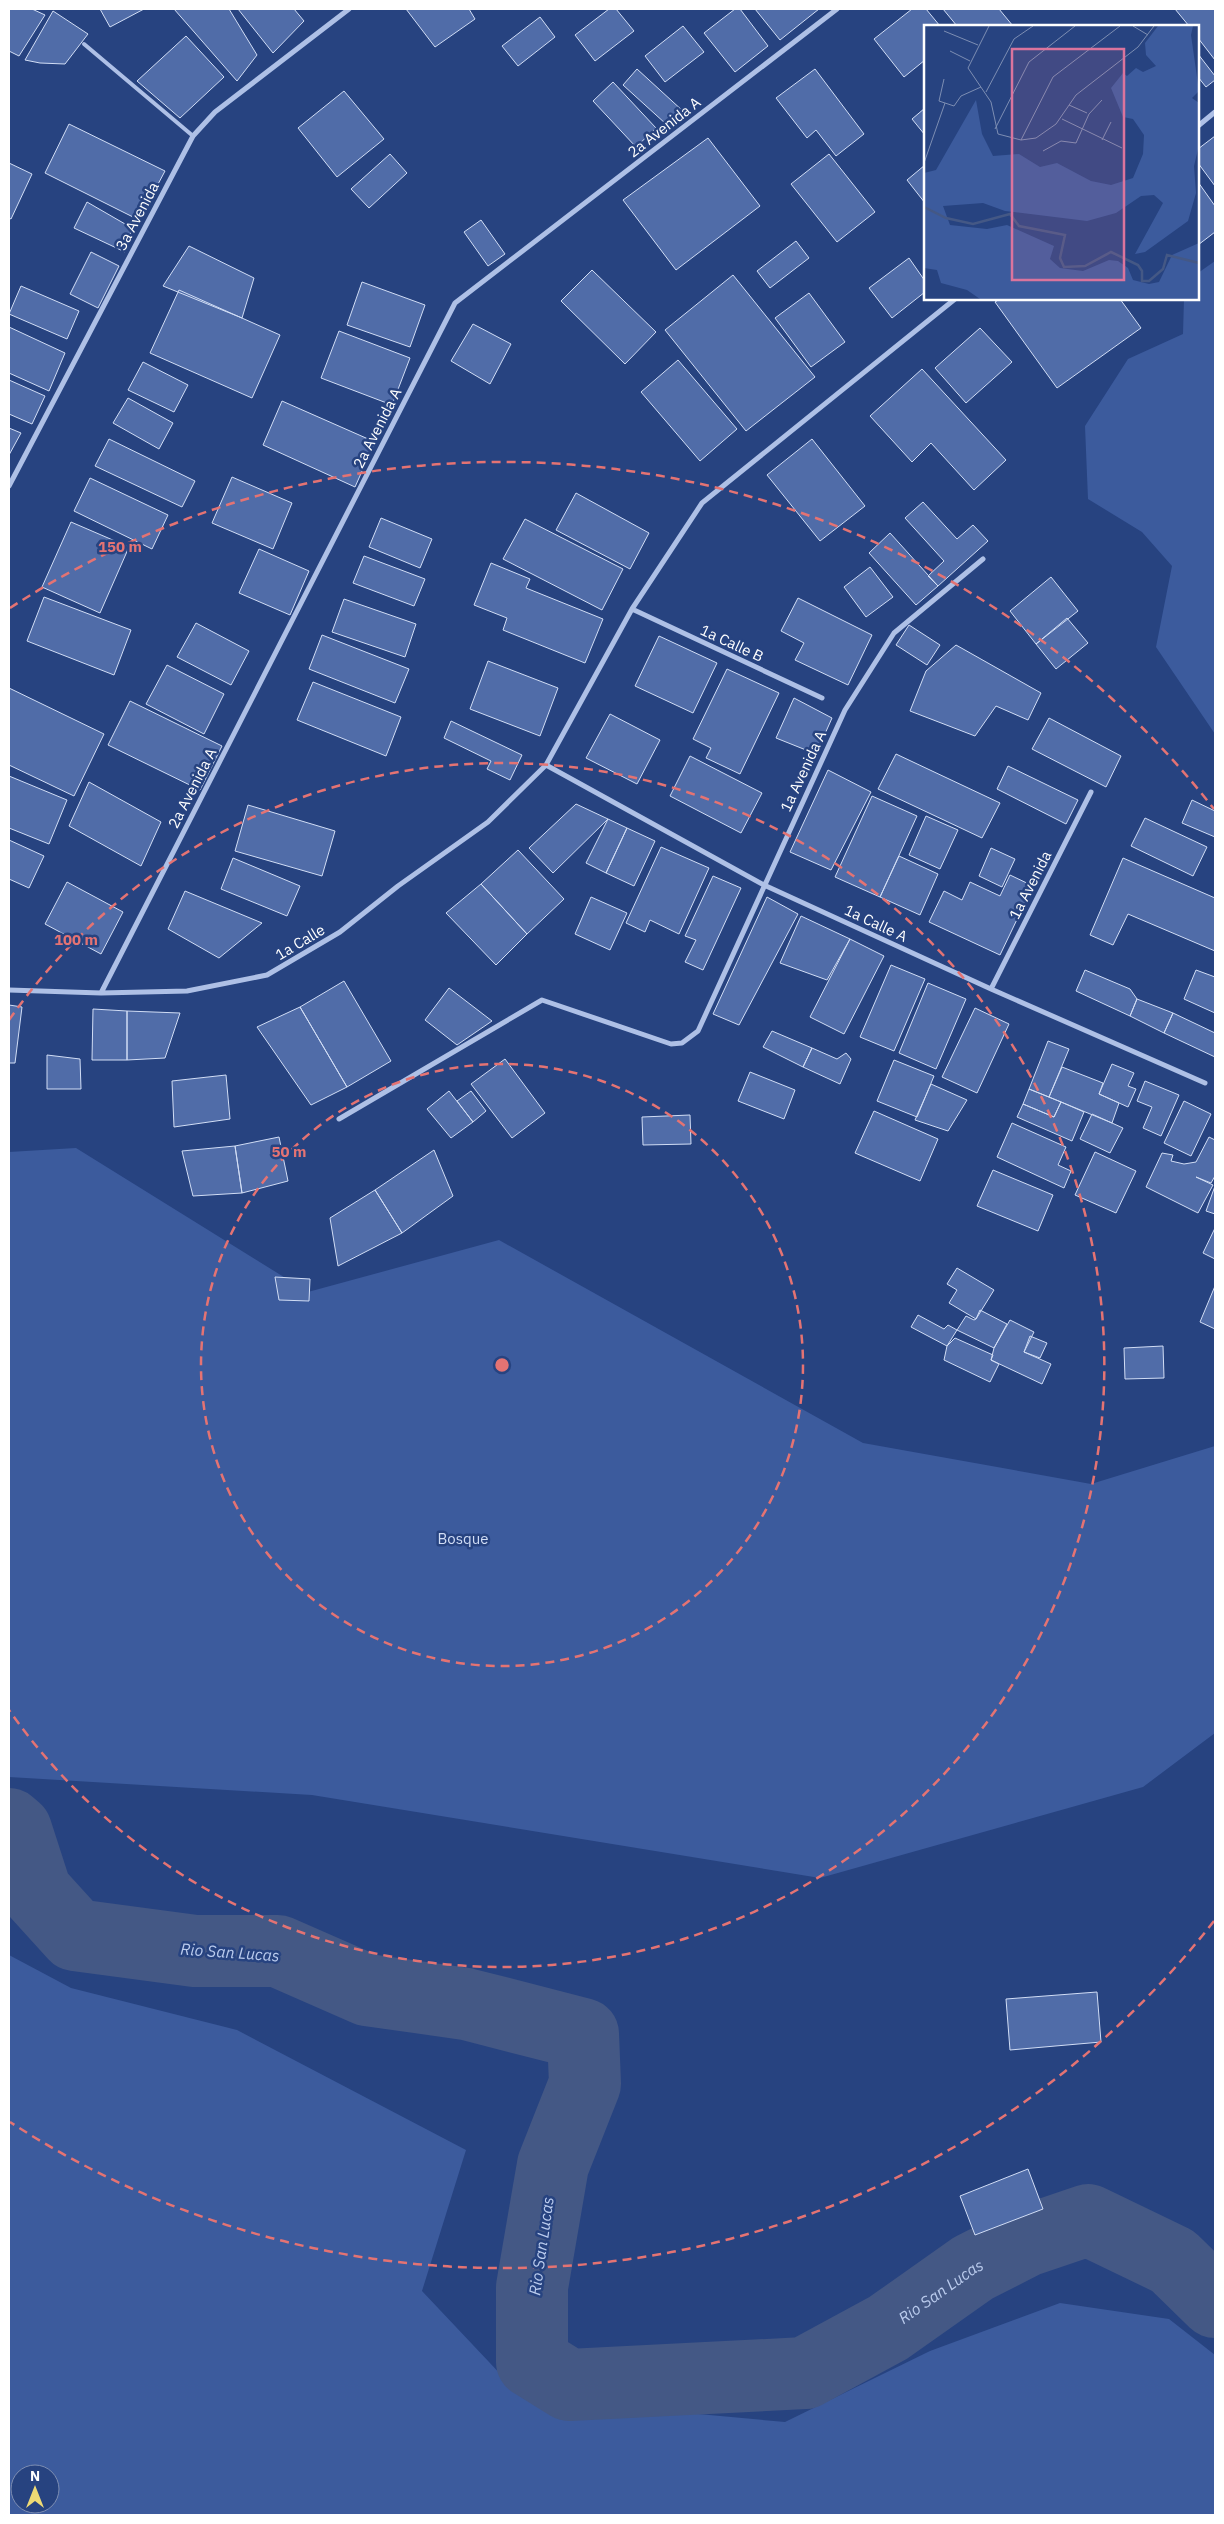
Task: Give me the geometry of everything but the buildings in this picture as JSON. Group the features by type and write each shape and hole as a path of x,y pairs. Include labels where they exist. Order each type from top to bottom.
{"street":[{"name":"3a Avenida","path":"9,486 193,136 215,112 349,9"},
{"name":"2a Avenida A","path":"100,994 455,303 837,9"},
{"path":"1199,125 1215,112"},
{"path":"546,765 632,609 702,503 954,300"},
{"name":"1a Avenida A","path":"339,1119 542,1000 670,1044 682,1043 698,1031 845,710 894,632 983,559"},
{"name":"1a Calle B","path":"632,609 822,698"},
{"name":"1a Calle","path":"9,990 100,994 187,991 267,976 340,932 398,886 488,822 546,765"},
{"name":"1a Calle A","path":"546,765 764,885 991,990 1205,1083"},
{"name":"1a Avenida","path":"991,990 1091,792"}],"lane":[{"path":"84,44 193,136"}],"green space":[{"path":"1215,261 1215,734 1156,647 1172,566 1142,532 1088,499 1085,426 1128,359 1183,334 1184,300 1199,300 1199,272"},
{"name":"Bosque","path":"76,1148 308,1292 499,1240 863,1443 1091,1484 1215,1446 1215,1733 1143,1787 820,1878 312,1795 9,1777 9,1152"},
{"path":"9,1955 71,1988 237,2030 466,2150 422,2291 523,2398 785,2422 930,2351 1060,2303 1169,2319 1215,2355 1215,2515 9,2515"}],"waterway":[{"name":"Rio San Lucas","path":"9,1824 16,1830 36,1892 75,1935 195,1951 278,1951 367,1990 466,2004 583,2034 585,2084 553,2165 532,2287 532,2362 569,2385 805,2373 888,2328 973,2268 1026,2241 1088,2220 1173,2261 1215,2302"}]}
